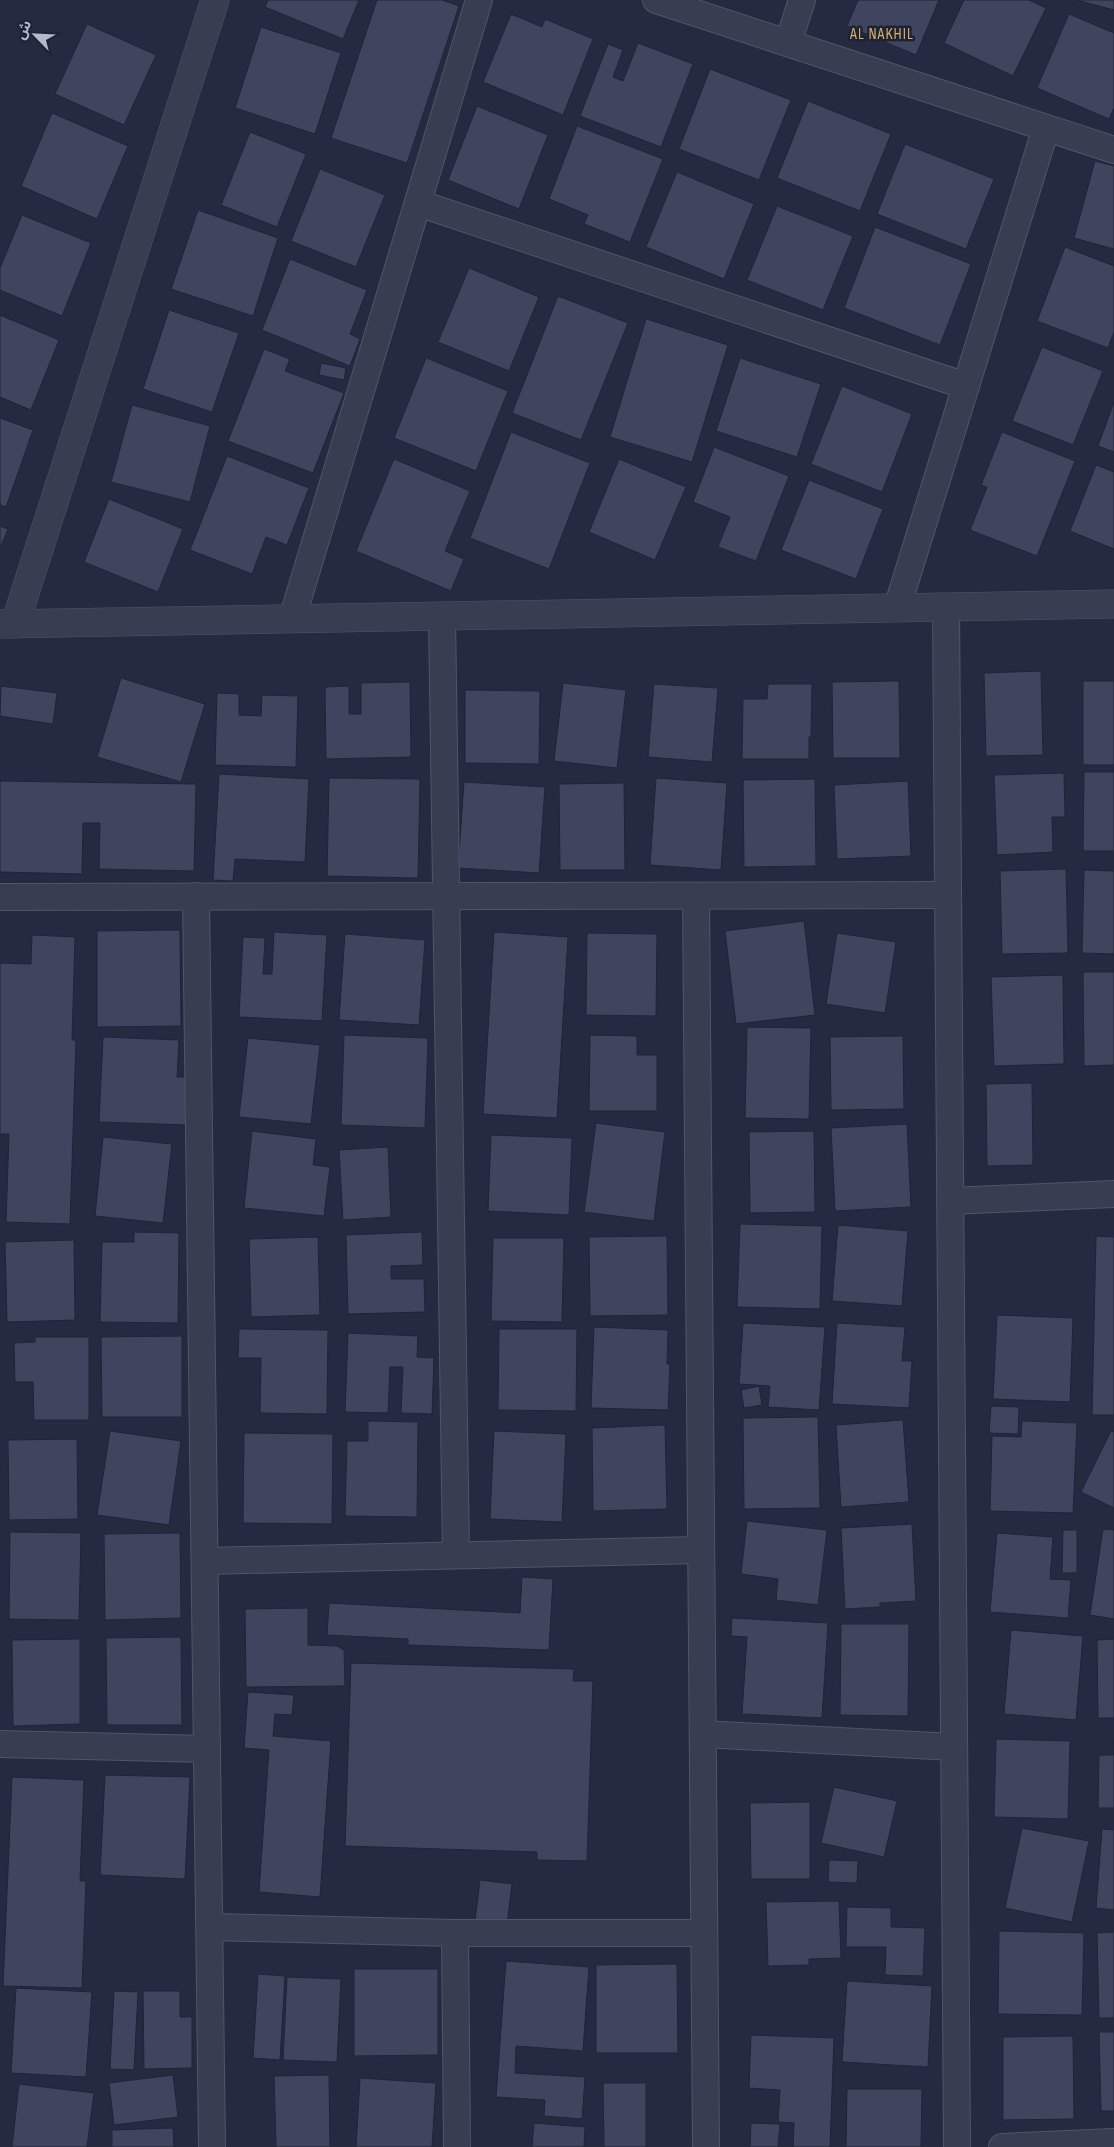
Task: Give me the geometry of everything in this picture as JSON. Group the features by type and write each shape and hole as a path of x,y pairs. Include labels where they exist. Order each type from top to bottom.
{"street":[{"path":"215,0 8,624 1114,604"},
{"path":"292,619 480,0"},
{"path":"656,0 1114,150"},
{"path":"788,43 802,0"},
{"path":"898,608 1046,128"},
{"path":"418,203 966,386"},
{"path":"946,607 957,2147"},
{"path":"442,616 456,1555"},
{"path":"0,896 948,895"},
{"path":"196,896 212,2147"},
{"path":"696,896 706,2147"},
{"path":"950,1201 1114,1194"},
{"path":"204,1561 701,1550"},
{"path":"703,1734 954,1747"},
{"path":"0,1744 207,1748"},
{"path":"210,1927 455,1933 704,1933"},
{"path":"455,1933 457,2147"},
{"path":"1002,2147 1114,2142"}],"building":[{"path":"268,0 359,0 343,39 265,7"},
{"path":"377,0 442,0 459,6 407,163 331,138"},
{"path":"858,0 939,0 916,55 847,26"},
{"path":"964,0 1029,0 1046,8 1013,76 944,43"},
{"path":"1076,0 1114,0 1114,10"},
{"path":"511,14 542,27 545,19 593,39 563,115 483,82"},
{"path":"1069,14 1114,33 1114,108 1109,119 1037,88"},
{"path":"87,24 156,55 124,125 55,94"},
{"path":"261,27 341,53 315,134 235,108"},
{"path":"638,43 693,64 661,147 580,116 608,44 623,50 613,77 623,81"},
{"path":"710,69 791,100 759,180 679,149"},
{"path":"808,101 891,134 860,211 777,178"},
{"path":"477,106 548,135 519,209 448,180"},
{"path":"52,113 128,146 97,219 21,186"},
{"path":"577,126 663,159 630,242 584,224 588,215 549,199"},
{"path":"250,132 306,154 277,227 221,205"},
{"path":"905,144 994,179 966,249 877,214"},
{"path":"1095,161 1114,166 1114,249 1074,238"},
{"path":"320,169 385,195 356,267 291,241"},
{"path":"677,172 754,204 724,279 646,247"},
{"path":"777,206 853,236 823,310 747,280"},
{"path":"198,210 278,238 253,316 171,289"},
{"path":"22,215 91,243 62,316 0,290 0,268"},
{"path":"875,227 971,264 940,345 844,308"},
{"path":"1065,247 1114,266 1114,332 1108,348 1037,321"},
{"path":"290,259 367,290 350,334 360,339 350,366 262,330"},
{"path":"469,268 539,297 509,371 438,342"},
{"path":"558,296 628,323 581,440 512,413"},
{"path":"169,310 239,333 212,412 143,389"},
{"path":"0,315 59,340 31,410 0,397"},
{"path":"646,319 728,345 692,462 610,437"},
{"path":"1042,347 1103,371 1073,445 1012,421"},
{"path":"264,349 290,359 285,371 344,393 313,473 228,441"},
{"path":"426,358 508,391 476,471 394,438"},
{"path":"740,358 821,384 797,457 716,431"},
{"path":"321,363 346,368 344,380 319,375"},
{"path":"842,386 912,414 882,492 811,464"},
{"path":"1114,402 1114,452 1098,446"},
{"path":"132,405 210,426 190,502 111,482"},
{"path":"0,418 33,430 6,507 0,505"},
{"path":"511,432 590,463 549,569 470,538"},
{"path":"1002,432 1075,461 1037,556 970,530 987,487 981,485"},
{"path":"714,447 789,476 756,561 718,547 730,517 693,502"},
{"path":"227,456 309,488 287,545 266,537 252,574 190,550"},
{"path":"394,459 470,491 445,551 464,559 451,591 356,551"},
{"path":"619,459 686,487 655,560 589,532"},
{"path":"1096,465 1114,472 1114,549 1070,531"},
{"path":"809,480 883,509 856,579 781,550"},
{"path":"109,499 183,529 158,592 84,562"},
{"path":"0,526 8,529 0,549"},
{"path":"1041,671 1043,755 986,756 984,673"},
{"path":"121,678 205,704 181,782 97,757"},
{"path":"899,681 900,758 833,758 832,682"},
{"path":"1083,681 1114,681 1114,765 1083,765"},
{"path":"410,682 411,757 326,759 325,687 349,686 349,714 361,714 361,683"},
{"path":"563,683 626,690 617,768 554,761"},
{"path":"654,684 718,688 712,762 648,757"},
{"path":"768,684 812,684 809,759 742,759 743,699 767,699"},
{"path":"1,686 57,693 53,724 0,716"},
{"path":"465,690 540,691 539,764 465,763"},
{"path":"217,693 239,694 239,715 261,716 262,695 298,696 296,767 215,765"},
{"path":"1084,772 1114,772 1114,851 1083,851"},
{"path":"1064,773 1065,817 1052,817 1053,852 997,855 994,775"},
{"path":"219,774 309,779 305,862 235,859 233,881 213,880"},
{"path":"329,778 420,779 418,878 327,876"},
{"path":"656,778 727,783 721,870 650,865"},
{"path":"815,779 816,866 744,867 743,780"},
{"path":"0,781 196,784 194,871 99,869 100,823 83,823 82,874 0,872"},
{"path":"908,781 911,856 837,859 834,785"},
{"path":"464,782 545,787 539,873 458,868"},
{"path":"624,783 625,870 560,870 559,784"},
{"path":"1066,869 1068,953 1002,954 1000,871"},
{"path":"1084,870 1114,871 1114,954 1082,953"},
{"path":"804,921 815,1015 736,1024 725,931"},
{"path":"180,930 181,1026 97,1027 97,931"},
{"path":"274,932 327,935 322,1021 239,1017 243,937 265,938 263,974 272,974"},
{"path":"494,932 568,937 557,1118 483,1114"},
{"path":"587,933 657,934 656,1016 586,1015"},
{"path":"837,933 896,942 885,1013 826,1004"},
{"path":"345,934 425,940 419,1025 339,1020"},
{"path":"32,935 75,937 72,1040 76,1040 70,1224 6,1222 9,1134 0,1134 0,963 31,964"},
{"path":"1083,972 1114,972 1114,1065 1084,1066"},
{"path":"1063,975 1064,1064 994,1066 991,977"},
{"path":"747,1027 811,1028 809,1119 745,1118"},
{"path":"344,1035 428,1038 425,1128 341,1125"},
{"path":"590,1035 637,1036 637,1055 657,1055 657,1111 589,1111"},
{"path":"903,1036 904,1109 831,1110 830,1037"},
{"path":"103,1037 179,1040 177,1077 191,1077 188,1125 99,1122"},
{"path":"248,1038 320,1045 311,1124 239,1117"},
{"path":"1032,1083 1033,1165 987,1166 986,1084"},
{"path":"596,1123 665,1132 654,1221 584,1212"},
{"path":"907,1124 911,1207 835,1211 831,1128"},
{"path":"252,1131 316,1139 313,1165 330,1167 324,1216 244,1208"},
{"path":"814,1131 815,1212 750,1213 749,1132"},
{"path":"491,1135 572,1138 569,1215 488,1211"},
{"path":"103,1137 172,1144 163,1223 95,1216"},
{"path":"388,1147 391,1217 343,1220 339,1150"},
{"path":"740,1224 822,1226 820,1309 737,1307"},
{"path":"838,1225 908,1231 902,1306 832,1301"},
{"path":"134,1232 179,1233 178,1323 100,1322 102,1242 134,1242"},
{"path":"422,1232 423,1265 391,1266 391,1279 424,1279 425,1312 348,1314 346,1235"},
{"path":"667,1236 668,1315 590,1316 589,1237"},
{"path":"1096,1236 1114,1237 1114,1415 1092,1415"},
{"path":"318,1237 320,1315 251,1317 249,1239"},
{"path":"493,1238 564,1238 562,1322 491,1321"},
{"path":"74,1240 75,1320 7,1322 5,1242"},
{"path":"997,1315 1073,1318 1070,1402 993,1399"},
{"path":"743,1323 825,1327 819,1410 768,1407 770,1386 739,1384"},
{"path":"837,1323 905,1327 902,1361 912,1361 909,1408 832,1404"},
{"path":"594,1327 668,1330 667,1364 670,1364 668,1410 591,1408"},
{"path":"239,1329 328,1330 327,1414 260,1413 261,1358 238,1358"},
{"path":"499,1329 577,1329 576,1411 498,1410"},
{"path":"348,1333 418,1336 417,1357 434,1358 432,1414 401,1413 403,1367 390,1367 388,1413 345,1412"},
{"path":"182,1336 182,1417 102,1417 101,1337"},
{"path":"35,1337 89,1337 89,1420 34,1420 33,1382 15,1382 14,1343 35,1342"},
{"path":"759,1386 762,1405 744,1408 741,1390"},
{"path":"991,1406 1019,1407 1018,1434 989,1433"},
{"path":"818,1417 820,1508 744,1509 743,1418"},
{"path":"903,1420 909,1502 841,1507 836,1425"},
{"path":"368,1421 418,1422 417,1517 345,1516 347,1441 368,1441"},
{"path":"1022,1421 1077,1423 1073,1513 990,1511 992,1436 1021,1437"},
{"path":"665,1425 667,1509 593,1511 592,1428"},
{"path":"110,1431 181,1441 169,1525 97,1515"},
{"path":"494,1431 566,1434 562,1522 490,1519"},
{"path":"1111,1431 1114,1432 1114,1508 1081,1492"},
{"path":"244,1433 333,1434 332,1524 243,1523"},
{"path":"77,1439 78,1519 9,1520 8,1440"},
{"path":"747,1521 827,1530 818,1605 776,1600 778,1579 741,1574"},
{"path":"912,1524 916,1601 880,1603 880,1607 845,1609 841,1528"},
{"path":"1103,1529 1114,1530 1114,1619 1090,1615"},
{"path":"1063,1530 1077,1530 1077,1573 1062,1573"},
{"path":"10,1532 81,1533 79,1620 9,1619"},
{"path":"180,1533 181,1618 105,1620 104,1534"},
{"path":"997,1533 1053,1537 1050,1579 1071,1580 1068,1618 990,1612"},
{"path":"522,1577 553,1579 549,1650 408,1645 408,1639 327,1635 329,1603 520,1613"},
{"path":"308,1608 308,1645 337,1646 344,1650 345,1686 246,1687 245,1609"},
{"path":"732,1618 828,1623 822,1718 742,1714 747,1637 731,1636"},
{"path":"841,1624 909,1624 908,1716 840,1715"},
{"path":"1011,1630 1083,1636 1076,1720 1004,1714"},
{"path":"181,1637 182,1725 107,1725 106,1638"},
{"path":"80,1639 80,1724 13,1726 12,1640"},
{"path":"1114,1639 1114,1718 1098,1718 1097,1640"},
{"path":"351,1663 574,1669 573,1681 593,1681 587,1861 537,1860 537,1852 345,1846"},
{"path":"248,1692 294,1695 292,1715 275,1714 273,1736 331,1741 320,1897 259,1892 269,1750 244,1748"},
{"path":"996,1739 1070,1741 1068,1819 994,1817"},
{"path":"1099,1755 1114,1755 1114,1808 1098,1808"},
{"path":"105,1775 190,1777 185,1879 100,1875"},
{"path":"12,1777 84,1780 80,1881 86,1881 82,1988 3,1986"},
{"path":"834,1787 897,1801 884,1857 821,1843"},
{"path":"810,1802 810,1879 751,1879 750,1803"},
{"path":"1022,1828 1089,1841 1072,1922 1005,1908"},
{"path":"1102,1829 1114,1830 1114,1910 1096,1908"},
{"path":"829,1860 858,1861 857,1883 828,1882"},
{"path":"480,1880 512,1884 507,1925 475,1921"},
{"path":"839,1901 841,1958 809,1959 809,1965 768,1966 766,1902"},
{"path":"847,1907 891,1908 891,1927 925,1928 923,1976 885,1975 886,1947 846,1947"},
{"path":"999,1931 1084,1933 1082,2015 998,2014"},
{"path":"1114,1932 1114,2018 1099,2018 1097,1933"},
{"path":"506,1961 589,1967 583,2051 516,2046 515,2073 585,2077 582,2119 544,2116 545,2100 496,2097"},
{"path":"677,1964 678,2053 596,2053 596,1965"},
{"path":"354,1969 438,1969 438,2055 354,2056"},
{"path":"258,1974 285,1976 280,2060 253,2058"},
{"path":"287,1977 341,1979 337,2062 283,2060"},
{"path":"847,1981 932,1986 928,2067 842,2062"},
{"path":"16,1988 92,1992 86,2077 11,2073"},
{"path":"114,1991 138,1992 134,2070 110,2069"},
{"path":"143,1991 180,1991 180,2017 192,2017 192,2068 144,2069"},
{"path":"1099,2032 1114,2032 1114,2111 1101,2111"},
{"path":"751,2035 834,2038 830,2147 793,2147 794,2123 778,2122 780,2090 749,2088"},
{"path":"1073,2036 1074,2119 1003,2120 1003,2037"},
{"path":"173,2075 178,2117 114,2125 109,2083"},
{"path":"329,2075 330,2147 276,2147 274,2076"},
{"path":"360,2078 436,2083 432,2147 356,2147"},
{"path":"603,2083 646,2083 646,2147 604,2147"},
{"path":"19,2084 94,2093 87,2147 12,2147"},
{"path":"847,2089 922,2089 921,2147 846,2147"},
{"path":"534,2123 585,2127 584,2147 532,2147"},
{"path":"751,2123 780,2124 778,2147 750,2147"},
{"path":"173,2128 174,2147 112,2147 112,2130"}],"district":[{"name":"AL NAKHIL","path":"882,34"}]}
